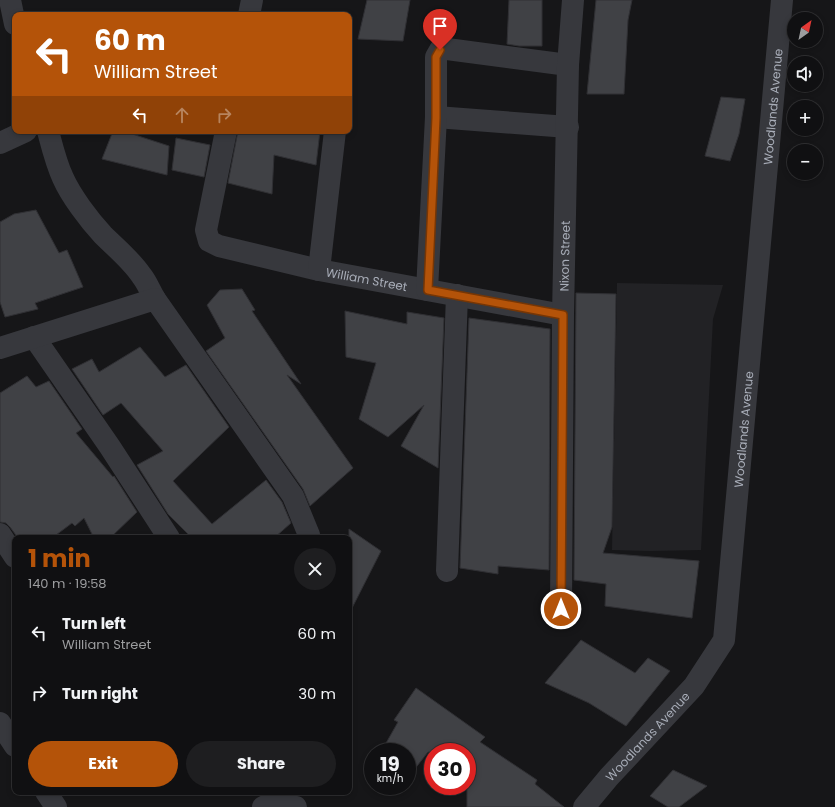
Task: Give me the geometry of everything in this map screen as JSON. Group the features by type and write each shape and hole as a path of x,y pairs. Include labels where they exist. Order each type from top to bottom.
{"street":[{"path":"10,0 12,12"},
{"path":"250,12 252,0"},
{"name":"Nixon Street","path":"561,609 563,315 568,128 568,65 573,0"},
{"name":"Woodlands Avenue","path":"584,807 694,686 724,640 782,0"},
{"path":"428,290 436,118 436,57 440,50 447,49 568,65"},
{"path":"436,118 568,128"},
{"path":"0,143 20,134"},
{"path":"49,134 63,178 74,197 102,234 127,258 141,275 155,299 293,496 309,535"},
{"name":"William Street","path":"225,134 206,230 209,241 219,246 319,270 563,315"},
{"path":"319,270 335,134"},
{"path":"446,571 457,295"},
{"path":"0,348 155,299"},
{"path":"34,337 110,447 167,535"},
{"path":"0,534 12,553"},
{"path":"0,723 12,742"},
{"path":"0,757 12,749"},
{"path":"48,795 56,807"},
{"path":"263,807 269,804 296,807"}],"shaded area":[{"path":"617,283 723,285 713,319 701,550 612,550"}],"building":[{"path":"367,0 410,0 403,41 358,39"},
{"path":"509,0 542,0 542,46 519,46 507,44"},
{"path":"596,0 632,0 628,20 624,94 587,94"},
{"path":"721,97 745,99 739,134 730,161 705,156"},
{"path":"112,134 132,134 169,146 167,175 102,159"},
{"path":"237,134 320,134 316,165 274,155 272,194 228,183"},
{"path":"176,138 210,145 204,177 172,170"},
{"path":"36,210 59,253 67,250 83,287 35,303 38,309 5,317 0,302 0,222 14,214"},
{"path":"242,289 255,310 252,311 301,384 287,375 353,468 310,506 303,489 206,351 225,338 207,305 220,290"},
{"path":"576,293 616,294 612,527 603,553 699,561 692,618 605,606 606,584 574,580"},
{"path":"345,311 407,324 407,312 444,318 438,468 401,446 424,405 388,437 359,419 376,363 346,357"},
{"path":"469,318 550,329 549,570 498,566 498,574 460,568"},
{"path":"140,347 165,377 186,365 229,427 173,481 212,524 266,480 282,502 291,523 277,535 189,535 168,514 137,465 163,451 121,403 103,415 72,369 92,359 99,372"},
{"path":"27,376 36,387 49,381 82,429 76,433 113,477 114,476 137,512 113,535 92,535 84,518 75,526 72,523 56,535 16,535 6,523 0,522 0,393"},
{"path":"349,529 381,551 352,608 352,535 349,535"},
{"path":"581,640 635,673 648,658 670,671 626,726 589,703 545,683"},
{"path":"416,688 485,737 480,742 537,780 535,784 564,807 467,807 467,795 476,795 476,743 424,743 424,757 416,767 416,743 386,743 398,722 394,720"},
{"path":"673,770 707,786 679,807 668,807 650,796"}],"route":[{"path":"440,50 436,57 436,118 428,290 563,315 561,609"}]}
